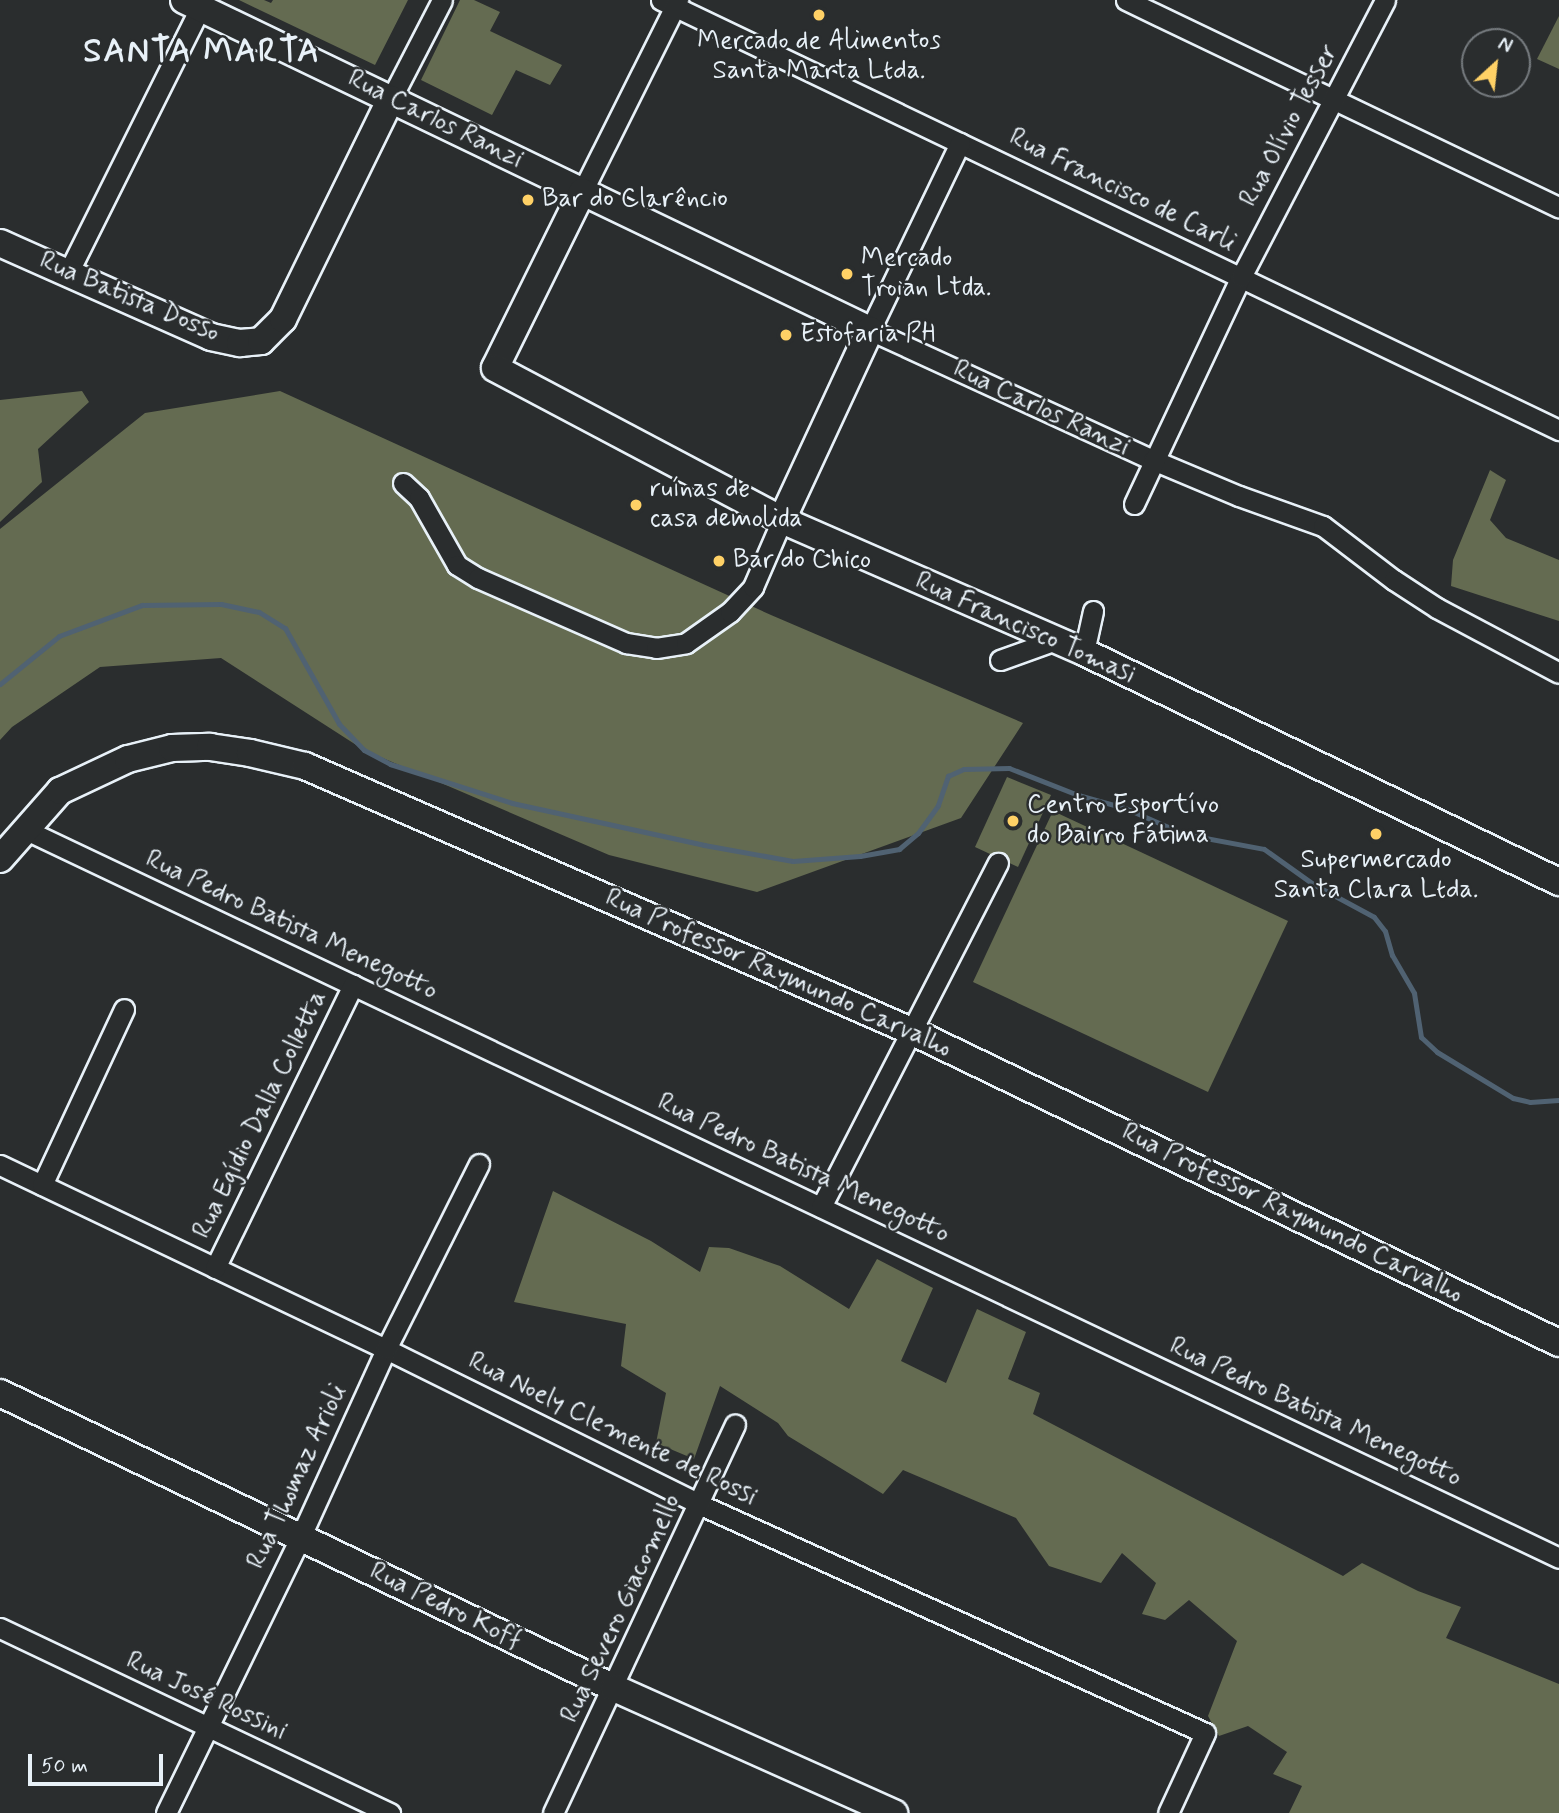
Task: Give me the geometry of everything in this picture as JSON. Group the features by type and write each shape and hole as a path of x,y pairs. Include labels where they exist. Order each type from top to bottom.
{"main road":[{"name":"Rua Carlos Ranzi","path":"196,3 870,330"},
{"name":"Rua Batista Dosso","path":"0,243 211,337 240,343 261,341 275,330 283,319 391,99"},
{"name":"Rua Francisco Tomasi","path":"582,192 495,368 782,520 1084,652 1559,882"},
{"path":"782,520 870,330"},
{"name":"Rua Professor Raymundo Carvalho","path":"0,859 60,791 128,759 172,747 210,747 305,766 911,1031 1559,1343"},
{"name":"Rua Pedro Koff","path":"0,1393 614,1688 894,1813"}],"street":[{"path":"391,99 442,0"},
{"path":"1126,0 1559,207"},
{"name":"Rua Olívio Tesser","path":"1134,504 1241,277 1385,0"},
{"path":"582,192 671,2"},
{"name":"Rua Francisco de Carli","path":"671,2 1559,430"},
{"path":"68,273 196,3"},
{"path":"870,330 960,143"},
{"name":"Rua Carlos Ranzi","path":"870,330 1153,460 1239,496 1323,526 1384,573 1437,608 1559,673"},
{"path":"404,483 419,498 457,565 478,578 626,643 656,648 686,643 730,612 753,587 782,520"},
{"path":"1084,652 1093,611"},
{"path":"1000,660 1056,639"},
{"name":"Rua Pedro Batista Menegotto","path":"24,829 1559,1558"},
{"path":"821,1207 998,863"},
{"name":"Rua Egídio Dalla Colletta","path":"215,1268 353,985"},
{"path":"42,1185 124,1009"},
{"name":"Rua Thomaz Arioli","path":"166,1813 300,1538 386,1349 479,1164"},
{"name":"Rua Noely Clemente de Rossi","path":"0,1165 386,1349 701,1505 1205,1733 1168,1813"},
{"name":"Rua Severo Giacomello","path":"553,1813 701,1505 735,1425"},
{"name":"Rua José Rossini","path":"0,1628 390,1813"}],"green space":[{"path":"239,0 264,0 271,3 273,0 408,0 375,65"},
{"path":"460,0 474,0 500,12 490,31 562,65 550,85 516,70 492,115 421,80"},
{"path":"1559,16 1559,69 1537,59"},
{"path":"82,391 89,402 38,449 42,482 0,522 0,400"},
{"path":"280,391 771,615 1023,723 961,818 757,892 609,855 364,750 221,658 100,667 12,727 0,740 0,529 145,413"},
{"path":"1490,470 1506,480 1490,520 1506,538 1559,560 1559,621 1451,586 1453,560"},
{"name":"Centro Esportívo do Bairro Fátima","path":"1007,777 1051,795 1018,867 975,847"},
{"path":"1053,811 1288,921 1208,1092 973,982"},
{"path":"553,1191 651,1241 700,1272 709,1247 729,1248 780,1266 849,1309 877,1259 933,1288 901,1361 946,1383 977,1309 1026,1332 1008,1379 1040,1393 1033,1414 1343,1576 1362,1563 1418,1591 1461,1607 1446,1638 1559,1684 1559,1813 1289,1813 1302,1786 1273,1774 1287,1752 1248,1726 1219,1736 1208,1716 1237,1641 1189,1600 1165,1620 1142,1614 1156,1583 1122,1553 1101,1583 1049,1566 1016,1518 903,1470 883,1494 788,1436 778,1423 720,1386 694,1459 656,1443 666,1393 621,1366 626,1324 514,1302"}],"waterway":[{"path":"0,684 59,636 142,605 221,604 259,612 285,628 339,724 364,750 390,764 512,803 704,845 793,861 860,856 899,849 918,833 938,805 948,776 964,769 1009,768 1078,795 1125,808 1184,834 1264,849 1313,884 1374,917 1385,931 1392,955 1414,993 1421,1037 1437,1052 1513,1098 1530,1102 1559,1100"}],"place":[{"name":"Mercado de Alimentos Santa Marta Ltda.","path":"819,15"},
{"name":"Bar do Clarêncio","path":"528,200"},
{"name":"Mercado Troian Ltda.","path":"847,274"},
{"name":"Estofaria PH","path":"786,335"},
{"name":"ruínas de casa demolida","path":"636,505"},
{"name":"Bar do Chico","path":"719,561"},
{"name":"Centro Esportívo do Bairro Fátima","path":"1013,821"},
{"name":"Supermercado Santa Clara Ltda.","path":"1376,834"}],"district":[{"name":"SANTA MARTA","path":"202,53"}]}
